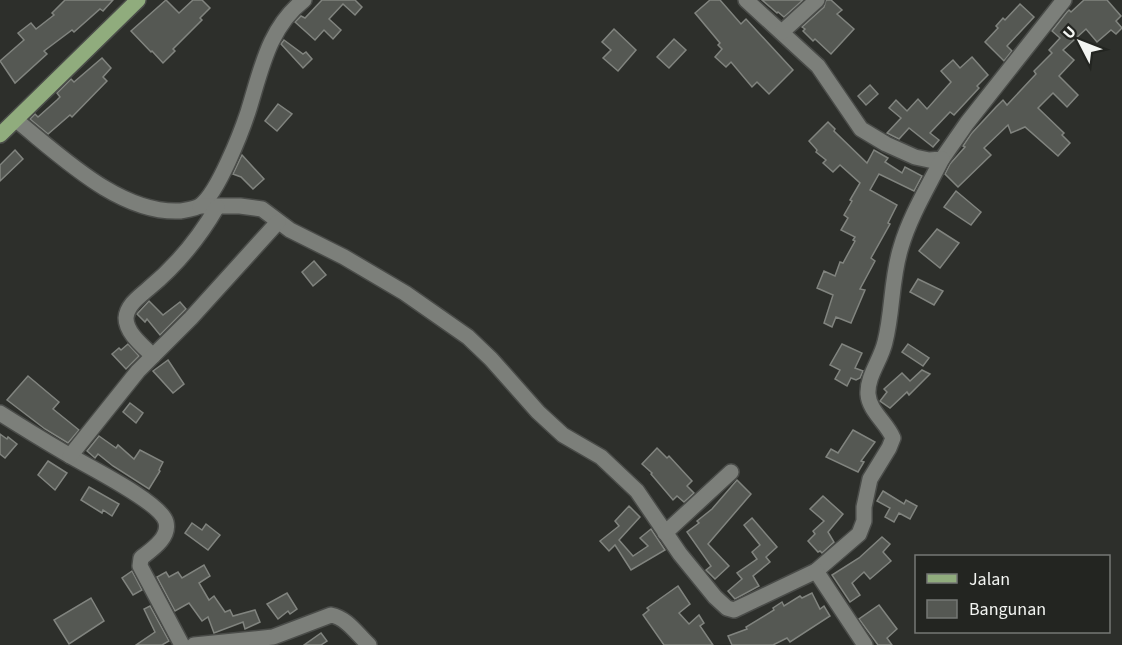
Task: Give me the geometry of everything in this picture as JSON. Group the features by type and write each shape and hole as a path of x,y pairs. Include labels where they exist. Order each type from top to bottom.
{"main road":[{"path":"0,135 138,0"}],"street":[{"path":"200,206 213,191 229,158 247,113 259,69 271,40 288,15 304,0"},
{"path":"746,0 818,66 861,129 886,144 915,157 929,160 942,159"},
{"path":"782,32 817,0"},
{"path":"16,120 87,176 136,204 162,211 200,206 240,206 262,209 278,222 405,293 468,337 491,359 538,412 563,435 602,457 637,491 665,533 715,597 734,610 816,571 859,534 864,521 866,492 870,479 893,438 890,429 873,408 868,397 869,381 882,356 889,327 901,247 918,205 942,159 967,123 1064,0"},
{"path":"153,356 128,327 126,321 129,308 196,240 217,207"},
{"path":"70,456 153,356 191,318 278,222"},
{"path":"0,412 70,456 121,484 153,507 166,522 166,532 162,540 141,558 140,566 182,645"},
{"path":"665,533 731,472"},
{"path":"816,571 865,645"},
{"path":"194,645 273,637 331,615 346,622 369,645"}],"building":[{"path":"65,0 113,0 103,11 100,9 74,32 72,30 44,51 47,54 15,83 0,61 24,40 18,33 31,23 36,29 54,15 52,13"},
{"path":"166,0 179,13 193,0 202,0 210,8 163,63 131,31"},
{"path":"322,0 355,0 362,7 355,15 343,4 329,19 341,30 333,39 324,30 315,40 295,22 301,16 305,18"},
{"path":"710,0 720,0 741,24 746,19 793,70 769,94 757,82 752,87 731,62 726,67 715,57 722,49 718,45 720,43 695,13"},
{"path":"762,0 803,0 784,17"},
{"path":"826,0 831,0 842,10 837,14 854,29 831,54 815,39 813,41 802,27 824,7"},
{"path":"1084,0 1107,0 1121,16 1116,21 1122,28 1116,34 1111,30 1097,42 1086,29 1063,50 1074,60 1059,76 1078,95 1067,107 1053,93 1038,108 1064,133 1062,135 1070,143 1058,156 1025,127 1011,133 1008,125 984,148 991,155 958,187 945,174 950,164 965,147 963,146 971,134 996,107 1003,100 1007,105 1036,74 1034,71 1052,53 1049,50 1060,38 1052,31 1069,10 1071,12"},
{"path":"1020,4 1034,17 1007,46 1012,51 1004,61 985,42 998,28 996,26 1003,18 1005,20"},
{"path":"614,29 636,50 618,71 603,58 611,50 602,42"},
{"path":"674,39 686,50 669,68 657,57"},
{"path":"284,40 303,54 306,52 312,59 303,68 281,44"},
{"path":"972,57 988,75 954,115 950,112 930,133 939,140 933,147 909,128 899,139 887,133 901,118 889,108 896,100 907,111 918,99 927,109 951,82 941,71 953,60 960,68"},
{"path":"102,58 111,68 103,77 107,81 72,117 70,115 48,134 30,119 35,114 38,117 57,100 60,97 57,93 71,79 74,82"},
{"path":"870,85 878,94 866,105 858,96"},
{"path":"278,104 292,114 277,131 265,121"},
{"path":"828,122 835,129 834,131 867,163 874,150 888,158 885,162 902,173 905,167 922,176 914,191 879,174 870,190 897,205 888,223 890,224 871,258 875,261 860,289 865,290 851,323 836,317 832,327 824,323 833,295 817,288 824,271 835,276 840,262 843,263 855,241 853,240 855,237 841,230 848,218 844,215 852,201 850,200 860,183 840,165 833,172 823,163 826,160 816,152 817,150 809,141"},
{"path":"15,150 23,159 0,181 0,165"},
{"path":"242,155 264,179 253,189 241,177 233,174"},
{"path":"956,191 981,212 971,225 944,207"},
{"path":"937,229 959,243 940,268 919,251"},
{"path":"314,261 326,275 313,286 302,272"},
{"path":"918,279 943,291 934,305 910,292"},
{"path":"149,301 163,315 180,302 186,309 160,335 147,319 145,322 137,314"},
{"path":"128,344 139,356 126,369 112,354"},
{"path":"842,344 862,353 855,368 863,371 860,378 856,380 851,378 847,386 835,379 840,370 830,365"},
{"path":"908,344 929,358 923,366 902,352"},
{"path":"168,360 184,384 173,393 153,371"},
{"path":"922,370 930,374 909,395 907,392 890,408 880,401 887,392 884,389 902,373 910,381"},
{"path":"28,376 59,402 53,409 79,430 68,443 45,429 7,400"},
{"path":"130,403 143,413 136,423 123,412"},
{"path":"853,430 875,442 861,461 864,462 858,472 826,457 831,449 838,453"},
{"path":"0,434 17,444 5,458 0,454"},
{"path":"99,436 116,448 118,445 134,459 140,450 163,462 149,489 98,454 95,458 87,451"},
{"path":"657,448 667,458 669,456 692,481 687,486 694,493 684,502 677,496 673,500 642,464"},
{"path":"48,461 67,473 55,490 38,475"},
{"path":"737,480 751,494 708,544 729,566 715,579 706,570 711,566 687,532 699,523 697,521 712,509"},
{"path":"89,487 119,504 112,516 103,510 102,513 81,500"},
{"path":"883,491 904,504 906,500 917,506 910,519 899,513 894,522 885,517 890,508 877,501"},
{"path":"823,496 843,514 828,532 834,542 822,553 818,552 808,541 815,534 813,531 824,521 810,509"},
{"path":"629,506 640,517 619,540 633,556 648,546 640,538 651,529 665,550 631,570 615,545 609,551 600,541 619,526 615,521"},
{"path":"752,518 777,547 766,557 770,562 753,576 759,586 735,599 728,591 742,579 737,573 757,559 752,552 760,545 744,525"},
{"path":"192,523 202,530 206,524 220,535 208,550 185,533"},
{"path":"882,537 890,544 883,552 891,561 870,579 864,572 852,583 860,595 850,602 832,575 859,558"},
{"path":"204,565 210,576 199,583 209,600 214,596 225,612 230,610 233,616 255,610 260,622 245,629 243,622 214,633 208,617 202,621 189,603 175,611 157,577 166,572 169,577 178,572 182,578"},
{"path":"132,571 142,590 133,595 122,578"},
{"path":"678,586 690,604 679,613 689,624 699,615 704,623 700,626 713,645 664,645 643,615 649,610 647,608"},
{"path":"287,593 297,609 290,614 288,611 278,619 267,604"},
{"path":"812,593 820,609 824,606 830,616 790,642 787,638 773,645 732,645 728,636 747,629 746,627 774,610 773,608 782,602 784,606 800,596 802,598"},
{"path":"91,598 104,621 69,644 54,620"},
{"path":"879,605 897,629 887,638 892,645 878,645 859,619"},
{"path":"150,606 169,641 162,645 136,645 155,632 144,609"},
{"path":"321,633 327,641 321,645 304,645"}]}
